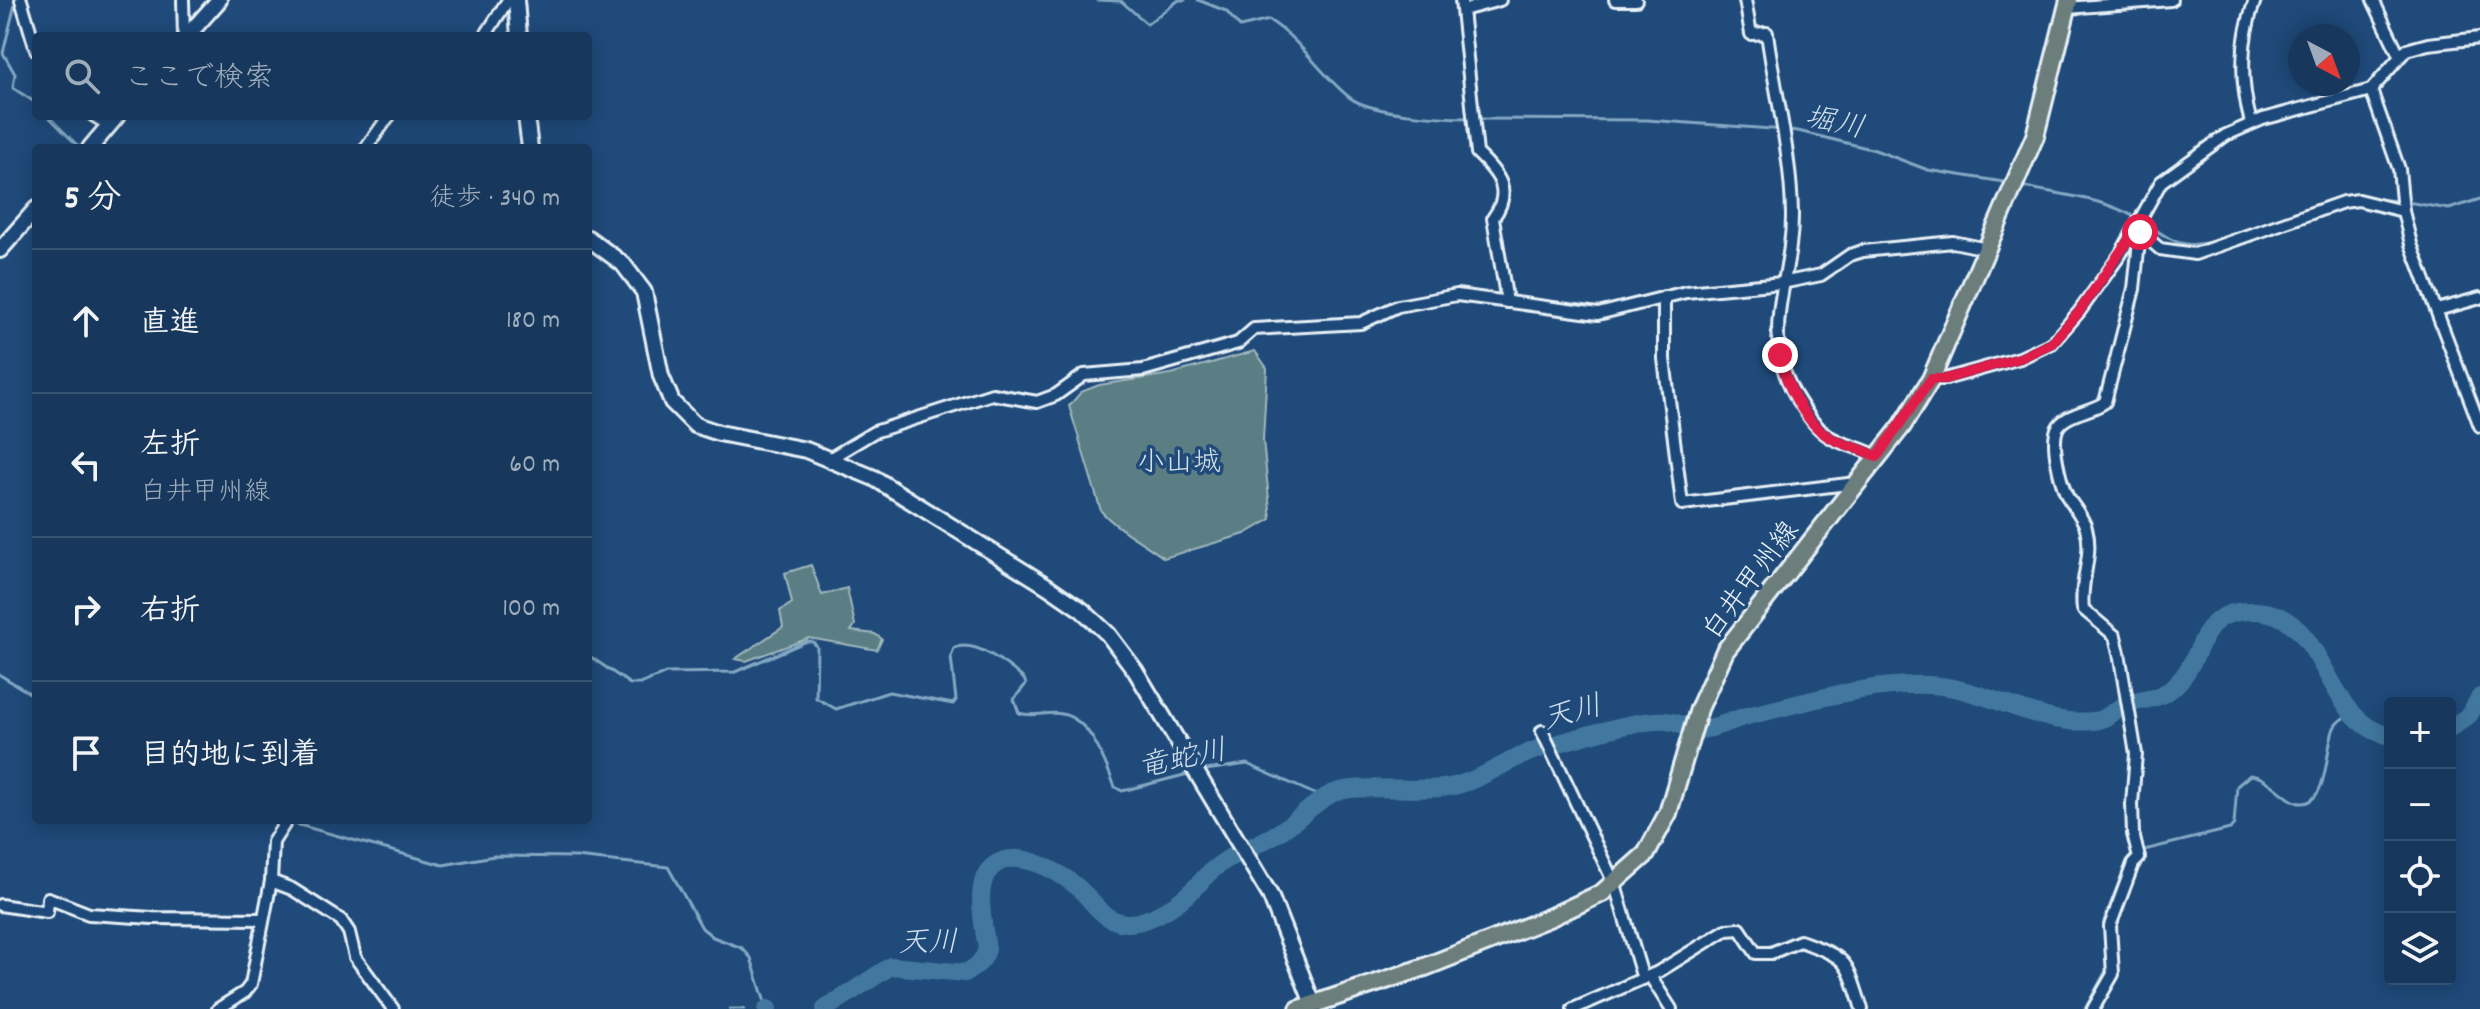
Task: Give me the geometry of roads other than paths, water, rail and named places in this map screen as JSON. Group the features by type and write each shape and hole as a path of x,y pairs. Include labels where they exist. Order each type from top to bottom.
{"main road":[{"name":"白井甲州線","path":"1309,1007 1425,967 1551,917 1615,885 1646,854 1657,836 1699,709 1725,651 1877,457 1931,379 2016,183 2043,112 2068,4"}],"street":[{"path":"21,0 32,37"},
{"path":"183,0 185,32"},
{"path":"189,32 219,0"},
{"path":"488,32 508,0"},
{"path":"516,0 519,32"},
{"path":"1500,0 1462,5 1477,153 1494,170 1505,188 1503,204 1493,218 1507,302"},
{"path":"1615,0 1636,0"},
{"path":"1745,0 1751,34 1767,33 1784,128 1792,218 1776,325 1783,373 1816,425 1829,437 1877,457"},
{"path":"2068,4 2171,0"},
{"path":"2373,0 2399,55"},
{"path":"2251,123 2244,96 2243,57 2252,1"},
{"path":"2093,1009 2113,974 2110,926 2137,852 2132,804 2136,754 2115,636 2083,609 2080,588 2089,553 2086,526 2063,487 2055,432 2061,422 2094,411 2105,402 2134,289 2138,229 2143,213 2161,182 2178,167 2251,123 2371,90 2399,55 2428,44 2480,38"},
{"path":"2371,90 2399,169 2411,244 2480,426"},
{"path":"93,144 113,120"},
{"path":"369,144 386,120"},
{"path":"526,120 530,144"},
{"path":"2138,229 2160,249 2195,254 2343,202 2358,200 2403,209"},
{"path":"0,250 32,214"},
{"path":"1931,379 1945,379 2020,358 2052,343 2079,312 2138,229"},
{"path":"592,241 623,264 644,292 661,376 672,402 695,425 719,433 806,450 874,478 1082,610 1121,650 1251,863 1289,938 1309,1007"},
{"path":"829,459 874,432 992,394 1037,402 1056,395 1084,375 1143,370 1238,343 1254,329 1361,323 1398,306 1457,295 1598,314 1686,292 1782,283 1821,275 1850,255 1863,251 1953,242 1987,249"},
{"path":"1664,297 1664,359 1682,504 1856,483"},
{"path":"2437,310 2480,298"},
{"path":"1542,731 1615,885 1647,977 1671,1009"},
{"path":"218,1009 245,992 251,984 271,881 273,842 284,824"},
{"path":"271,881 292,889 341,920 349,932 355,957 393,1009"},
{"path":"0,905 47,912 48,898 89,914 262,919"},
{"path":"1576,1008 1647,977 1715,935 1740,929 1756,953 1771,953 1800,941 1838,955 1848,965 1862,1009"}],"waterway":[{"name":"竜蛇川","path":"16,0 3,53 15,74 13,88 32,100"},
{"name":"堀川","path":"1097,0 1121,1 1147,24 1179,0 1185,0"},
{"name":"堀川","path":"1198,0 1226,11 1240,27 1269,20 1291,37 1338,88 1359,103 1407,114 1470,118"},
{"name":"堀川","path":"1477,119 1647,120 1798,131 1875,150 1928,170 2010,183"},
{"name":"竜蛇川","path":"52,120 76,144"},
{"name":"堀川","path":"2021,186 2095,201 2136,218"},
{"name":"堀川","path":"2348,197 2400,201"},
{"name":"堀川","path":"2407,202 2449,209 2480,199"},
{"name":"堀川","path":"2295,214 2314,207"},
{"name":"堀川","path":"2143,222 2180,243 2198,244 2223,239"},
{"name":"天川","path":"825,1009 891,966 965,973 976,966 987,949 981,911 982,885 986,874 1005,860 1023,859 1042,865 1075,885 1110,918 1118,922 1138,922 1170,908 1221,863 1276,834 1324,798 1341,790 1449,787 1473,780 1530,752 1621,726 1665,721 1704,730 1747,716 1883,687 1950,687 2052,718 2098,720 2123,706 2170,690 2182,678 2211,627 2221,618 2234,613 2254,611 2279,616 2297,629 2312,647 2350,711 2367,727 2384,734"},
{"name":"竜蛇川","path":"592,658 630,684 640,684 666,673 735,672 807,641 813,642 817,647 816,698 836,709 889,692 953,704 956,700 951,657 954,648 972,647 991,655 1024,679 1026,684 1014,699 1019,713 1062,714 1082,725 1102,755 1115,787 1122,791 1192,773"},
{"name":"天川","path":"0,675 32,695"},
{"name":"天川","path":"2456,725 2469,715 2480,697"},
{"path":"2140,851 2230,829 2234,824 2237,786 2250,775 2265,780 2291,800 2303,803 2312,800 2322,782 2335,726 2349,714"},
{"name":"竜蛇川","path":"1199,771 1247,764 1326,799"},
{"name":"天川","path":"295,824 443,865 494,856 576,857 668,867 702,928 713,937 742,948 751,958 767,1009 759,1009"},
{"path":"2085,1009 2107,969 2104,921 2128,859 2133,854"},
{"path":"730,1009 744,1009"}],"park label":[{"name":"小山城","path":"1179,460"}]}
